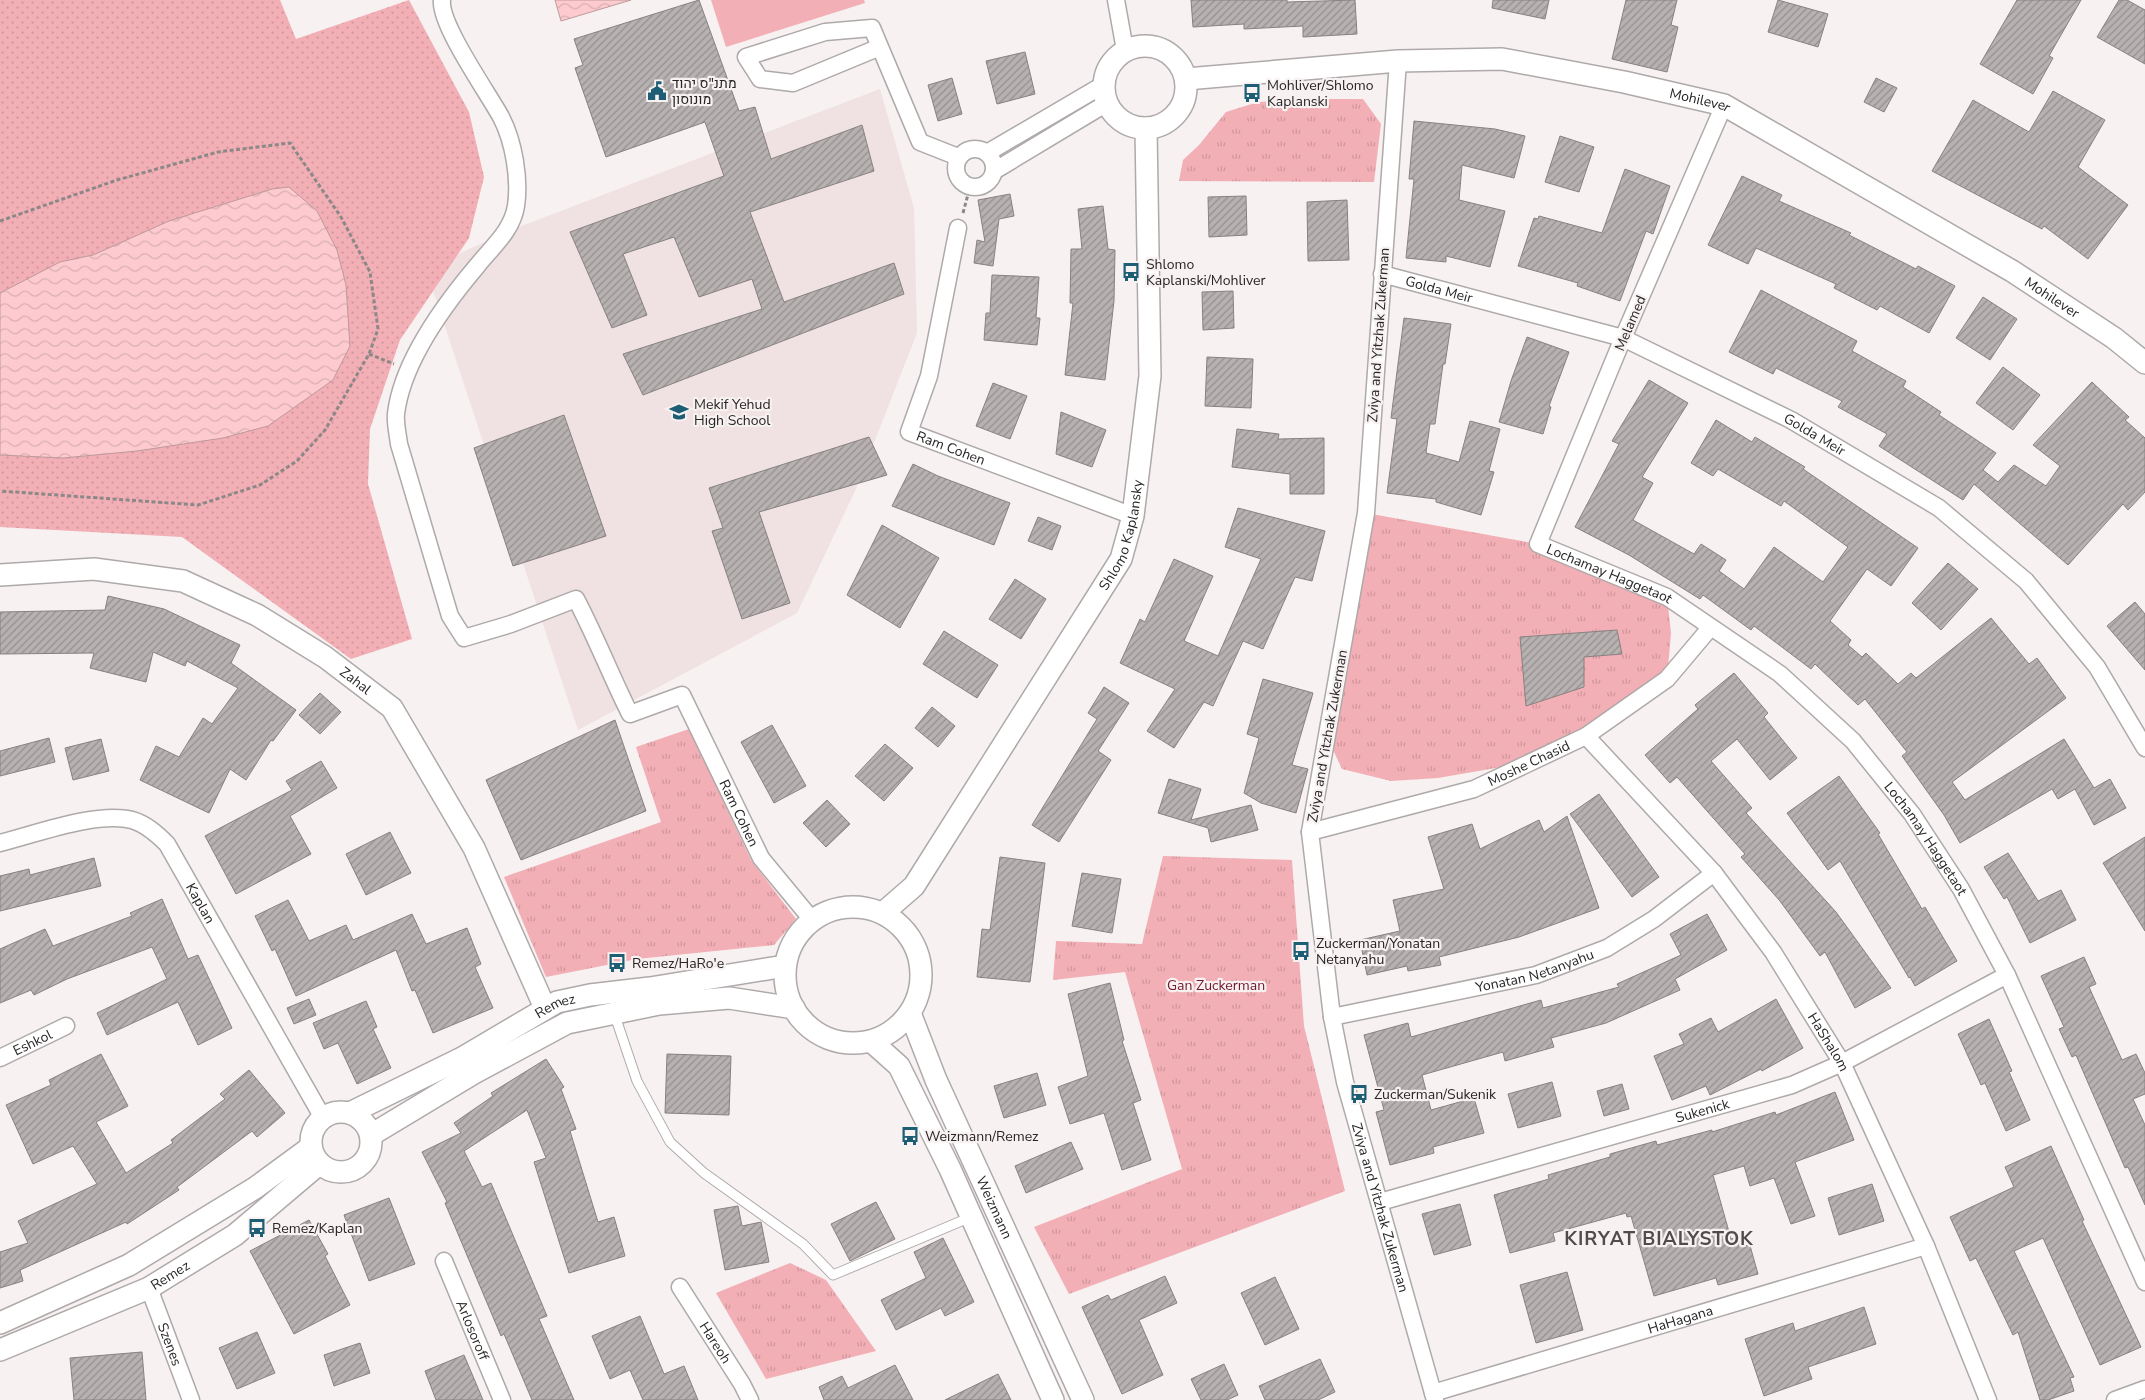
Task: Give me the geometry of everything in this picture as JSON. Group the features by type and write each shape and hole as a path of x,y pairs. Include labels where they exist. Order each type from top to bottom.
{"street":[{"path":"409,370 428,334 453,297 506,232 516,208 514,164 502,119 451,32 444,15 442,0"},
{"path":"1116,0 1125,50"},
{"path":"880,47 793,83 760,79 746,57 825,32 872,28 880,47 920,142 958,158"},
{"path":"1151,45 1163,49 1174,56 1182,66 1186,79 1186,93 1177,112 1160,126 1146,128 1122,122 1113,114 1105,94 1106,71 1114,59 1125,50 1138,46 1151,45"},
{"name":"Mohilever","path":"1186,79 1398,61 1502,59 1624,82 1724,104 2012,271 2114,338 2145,363"},
{"name":"Zviya and Yitzhak Zukerman","path":"1398,61 1366,513 1310,832 1332,1017 1345,1082 1434,1396"},
{"path":"987,153 1105,94"},
{"path":"994,171 994,164 987,153 975,149 963,153 958,158 955,170 956,176 960,181 970,187 983,186 988,182 994,171 1105,94"},
{"name":"Melamed","path":"1538,544 1623,338 1724,104"},
{"name":"Shlomo Kaplansky","path":"914,886 1121,559 1133,516 1150,376 1146,128"},
{"name":"Ram Cohen","path":"958,228 928,376 909,432 1133,516"},
{"name":"Golda Meir","path":"1382,274 1623,338 1791,420 1939,508 2026,580 2097,667 2145,748"},
{"name":"Ram Cohen","path":"409,370 396,415 399,444 440,587 450,616 464,638 511,624 576,600 630,714 682,695 761,858 813,921"},
{"name":"Lochamay Haggetaot","path":"1538,544 1667,597 1780,674 1853,741 1912,814 1961,890 2007,976 2145,1282"},
{"name":"Zahal","path":"0,575 94,569 183,581 257,615 325,657 392,708 474,848 545,1008"},
{"name":"Moshe Chasid","path":"1310,832 1474,789 1586,736 1667,679 1710,628"},
{"name":"HaShalom","path":"1586,736 1714,873 1773,952 1842,1062 1926,1246 1988,1400"},
{"name":"Kaplan","path":"0,843 105,817 133,820 152,829 167,844 323,1118"},
{"name":"Yonatan Netanyahu","path":"1332,1017 1536,975 1607,948 1654,919 1714,873"},
{"path":"883,913 914,886"},
{"path":"906,930 914,886"},
{"path":"853,906 883,913 906,930 916,947 922,966 922,984 918,1000 910,1014 889,1033 871,1041 851,1044 832,1040 813,1031 799,1017 785,984 785,966 793,942 813,921 836,909 853,906"},
{"name":"Remez","path":"350,1113 462,1058 557,1002 590,995 650,988 785,966"},
{"name":"Sukenick","path":"1380,1202 1792,1085 1842,1062 2007,976"},
{"name":"Remez","path":"371,1135 474,1072 567,1023 659,1004 729,998 794,1008"},
{"name":"Weizmann","path":"910,1014 936,1080 1083,1400"},
{"name":"Eshkol","path":"0,1058 66,1026"},
{"name":"Weizmann","path":"871,1041 899,1066 971,1217 1052,1400"},
{"path":"332,1113 350,1113 363,1122 371,1135 369,1154 356,1169 337,1173 315,1155 313,1131 323,1118 332,1113"},
{"name":"Remez","path":"0,1350 149,1288 235,1235 315,1155"},
{"name":"Remez","path":"0,1324 129,1265 255,1188 315,1155"},
{"name":"HaHagana","path":"1434,1396 1926,1246"},
{"name":"Arlosoroff","path":"444,1261 502,1400"},
{"name":"Hareoh","path":"680,1287 742,1384 750,1400"},
{"name":"Szenes","path":"149,1288 191,1400"},
{"path":"2115,1400 2145,1390"}],"lane":[{"path":"614,1013 637,1081 670,1142 704,1173 803,1244 833,1275 971,1217"}],"path":[{"path":"0,221 117,180 218,152 290,143 341,217 370,272 378,328 368,354 325,430 297,460 260,485 198,505 0,491"},
{"path":"958,228 970,187"},
{"path":"368,354 409,370"}],"shaded area":[{"name":"Mekif Yehud High School","path":"880,89 914,208 917,333 855,491 797,613 578,730 426,269 506,232"}],"green space":[{"path":"0,0 280,0 296,39 409,0 469,112 484,177 469,238 400,340 370,429 368,484 412,639 351,659 182,537 0,527"},
{"path":"711,0 864,0 865,3 726,47"},
{"path":"1363,99 1381,124 1374,182 1179,181 1183,160 1199,145 1226,112 1258,102"},
{"path":"1366,513 1538,544 1667,597 1671,633 1667,679 1531,762 1438,778 1391,781 1342,769 1327,737"},
{"path":"689,729 751,860 796,919 774,945 637,959 546,977 504,877 661,822 636,747"},
{"name":"Gan Zuckerman","path":"1163,856 1292,860 1304,1026 1345,1191 1069,1294 1034,1227 1182,1169 1125,972 1053,980 1056,941 1142,944"},
{"path":"790,1263 826,1280 876,1351 766,1379 716,1293"}],"water":[{"path":"555,0 631,0 561,21"},
{"path":"289,187 317,211 337,250 346,285 350,346 333,380 268,426 223,438 137,451 63,458 0,455 0,293 60,262 93,255 169,221 272,189"}],"building":[{"path":"699,0 739,111 755,107 771,159 862,125 874,171 750,212 784,302 894,263 904,294 643,395 623,354 762,309 752,279 699,297 674,237 623,254 647,315 612,328 570,232 724,176 705,122 606,157 575,68 583,65 574,39"},
{"path":"1191,0 1287,0 1287,2 1355,0 1357,34 1303,37 1303,26 1244,29 1244,24 1193,27"},
{"path":"1493,0 1549,0 1545,19 1492,8"},
{"path":"1626,0 1677,0 1671,25 1678,27 1667,72 1612,59"},
{"path":"1778,0 1828,14 1818,47 1768,32"},
{"path":"2017,0 2081,0 2049,56 2053,58 2033,94 1980,64"},
{"path":"2119,0 2127,0 2145,10 2145,64 2097,37"},
{"path":"1025,52 1035,94 997,104 986,61"},
{"path":"952,78 962,114 938,121 928,85"},
{"path":"1876,78 1897,88 1884,112 1864,102"},
{"path":"2053,91 2105,120 2078,167 2128,205 2088,259 2044,226 2042,229 1932,171 1973,100 2029,132"},
{"path":"1414,121 1495,129 1525,136 1514,178 1462,165 1459,200 1505,211 1490,267 1446,256 1446,262 1406,258 1414,179 1409,179"},
{"path":"1560,136 1594,147 1579,192 1545,182"},
{"path":"1625,169 1670,186 1653,234 1646,231 1620,301 1577,286 1578,283 1518,266 1534,218 1538,219 1539,216 1602,233"},
{"path":"1742,176 1782,195 1779,201 1851,233 1849,235 1916,269 1918,266 1955,286 1929,333 1880,306 1877,310 1834,288 1836,284 1756,248 1748,264 1708,245"},
{"path":"1010,194 1014,216 999,219 993,266 974,263 977,240 985,242 978,200"},
{"path":"1246,196 1247,235 1209,237 1208,197"},
{"path":"1347,200 1349,260 1308,261 1307,202"},
{"path":"1103,206 1108,249 1115,250 1114,301 1105,380 1065,375 1073,303 1070,303 1071,249 1082,249 1078,209"},
{"path":"992,275 1039,277 1036,318 1040,318 1037,345 984,340 986,313 990,313"},
{"path":"1761,290 1857,341 1852,351 1906,381 1903,387 1941,412 1939,415 1996,453 1983,470 1998,482 2014,465 2046,486 2060,466 2033,445 2092,382 2129,417 2125,420 2145,438 2145,492 2128,510 2123,504 2068,565 1974,484 1963,500 1879,446 1887,434 1838,407 1842,401 1776,368 1773,374 1729,352"},
{"path":"1233,291 1234,328 1203,330 1202,292"},
{"path":"1983,297 2017,319 1990,360 1956,338"},
{"path":"1404,318 1451,324 1445,364 1443,364 1435,424 1430,424 1426,453 1459,462 1470,421 1500,429 1489,471 1494,472 1481,515 1436,502 1436,499 1387,493 1397,419 1391,418"},
{"path":"1527,337 1569,352 1549,406 1551,407 1543,434 1499,422"},
{"path":"1207,357 1253,359 1251,408 1205,406"},
{"path":"2003,367 2040,395 2013,430 1976,403"},
{"path":"1649,380 1688,403 1642,477 1653,483 1633,520 1694,554 1701,544 1726,560 1719,571 1744,589 1774,547 1823,582 1848,547 1784,501 1781,506 1718,469 1713,476 1691,463 1716,420 1752,442 1755,437 1805,467 1803,469 1918,548 1891,586 1867,569 1830,621 1851,640 1848,645 1862,657 1866,653 1898,684 1911,673 1916,678 1991,618 2029,664 2037,658 2066,698 1952,782 1965,800 2064,739 2094,788 2110,779 2126,808 2094,825 2075,789 2058,799 2052,789 1960,843 1944,815 1902,756 1907,752 1865,699 1858,705 1815,664 1811,669 1754,626 1751,630 1703,595 1700,599 1629,555 1575,527 1619,444 1612,441"},
{"path":"993,383 1027,396 1010,439 976,426"},
{"path":"1061,412 1106,430 1092,467 1056,454"},
{"path":"564,415 606,536 513,566 474,448"},
{"path":"1237,429 1279,434 1278,439 1324,438 1324,494 1290,494 1290,474 1232,467"},
{"path":"869,437 887,475 759,512 790,603 742,619 712,531 723,528 709,488"},
{"path":"913,464 938,476 1010,503 994,545 892,506"},
{"path":"1238,508 1325,531 1312,581 1295,577 1263,649 1243,641 1213,706 1204,702 1174,748 1147,731 1175,689 1120,663 1140,619 1145,622 1174,559 1213,576 1184,641 1218,656 1261,559 1225,547"},
{"path":"1038,517 1061,526 1052,550 1028,541"},
{"path":"882,525 939,558 900,628 847,595"},
{"path":"1948,563 1978,589 1941,630 1912,603"},
{"path":"1015,579 1046,599 1021,639 989,619"},
{"path":"108,596 164,609 240,645 231,663 296,710 273,741 271,740 246,780 230,769 209,813 140,780 156,746 179,757 203,718 212,724 238,688 187,661 185,666 153,652 146,682 90,668 94,653 0,654 0,612 105,610"},
{"path":"2135,602 2145,614 2145,670 2107,626"},
{"path":"1617,630 1622,654 1584,657 1584,687 1526,706 1520,637"},
{"path":"944,631 998,665 977,698 923,664"},
{"path":"1734,673 1768,713 1764,717 1797,758 1770,780 1737,739 1711,761 1752,808 1746,813 1836,912 1891,988 1855,1008 1825,952 1820,956 1780,901 1741,857 1745,854 1677,777 1670,783 1645,755 1698,709 1695,705"},
{"path":"1263,679 1313,693 1292,765 1308,769 1296,813 1261,803 1244,793 1259,738 1247,734"},
{"path":"1104,687 1129,703 1098,751 1111,760 1059,842 1032,825 1097,719 1088,713"},
{"path":"320,693 341,712 320,734 299,715"},
{"path":"932,707 955,726 938,747 915,728"},
{"path":"615,720 646,811 521,860 486,780"},
{"path":"772,725 806,786 774,803 741,742"},
{"path":"49,738 55,762 0,776 0,751"},
{"path":"101,739 109,771 73,780 65,748"},
{"path":"885,744 913,768 884,801 855,776"},
{"path":"321,761 337,788 290,816 311,854 236,894 205,836 292,790 286,781"},
{"path":"1839,776 1880,833 1878,834 1922,909 1925,907 1957,961 1915,986 1840,861 1828,870 1787,813"},
{"path":"1169,779 1201,789 1191,820 1251,805 1258,830 1211,842 1208,828 1158,813"},
{"path":"1599,794 1659,877 1632,897 1570,814"},
{"path":"827,800 850,824 826,847 803,823"},
{"path":"1567,816 1599,908 1519,937 1439,957 1441,965 1408,971 1407,966 1367,975 1360,940 1400,931 1393,900 1444,889 1428,837 1472,824 1480,849 1539,820 1544,832"},
{"path":"390,832 411,873 366,895 346,854"},
{"path":"2145,837 2145,931 2103,863"},
{"path":"2008,853 2038,901 2061,890 2076,920 2030,943 2007,897 2004,899 1984,867"},
{"path":"1000,857 1045,863 1030,982 977,977 982,929 990,930"},
{"path":"94,858 101,886 0,911 0,876 29,869 30,875"},
{"path":"1082,873 1121,879 1112,933 1072,926"},
{"path":"162,899 188,959 198,955 232,1028 198,1045 178,1002 107,1035 97,1013 167,979 152,947 67,979 34,995 31,990 0,1003 0,949 45,929 53,946 132,916 130,913"},
{"path":"288,900 309,941 346,925 353,940 412,914 426,944 467,928 481,964 475,967 493,1008 433,1033 415,990 412,991 396,950 296,996 275,949 272,951 255,916"},
{"path":"1707,914 1727,950 1675,979 1680,990 1606,1023 1551,1038 1554,1047 1505,1061 1503,1052 1422,1075 1431,1110 1474,1098 1484,1133 1433,1147 1434,1153 1390,1165 1376,1112 1384,1110 1364,1035 1408,1023 1411,1037 1541,1000 1543,1008 1619,987 1617,984 1681,955 1670,934"},
{"path":"2084,957 2096,984 2089,987 2122,1060 2136,1054 2145,1073 2145,1094 2133,1099 2145,1125 2145,1205 2128,1167 2125,1168 2076,1055 2072,1057 2059,1029 2064,1027 2041,976"},
{"path":"1110,983 1124,1040 1122,1041 1141,1100 1133,1103 1151,1160 1122,1170 1104,1113 1070,1124 1058,1087 1088,1076 1068,994"},
{"path":"309,999 316,1015 294,1024 287,1008"},
{"path":"1776,999 1803,1048 1762,1071 1761,1069 1710,1095 1706,1086 1672,1100 1654,1056 1684,1044 1679,1034 1711,1018 1718,1032"},
{"path":"366,1001 377,1027 373,1029 391,1068 357,1084 338,1043 324,1049 313,1023"},
{"path":"1989,1019 2012,1071 2009,1072 2030,1120 2006,1131 1985,1083 1981,1085 1958,1034"},
{"path":"101,1054 128,1106 96,1122 126,1173 173,1143 171,1140 225,1099 220,1094 249,1070 285,1113 257,1137 252,1131 177,1187 179,1190 127,1224 126,1222 20,1270 23,1281 0,1288 0,1252 28,1243 18,1221 97,1184 73,1146 33,1164 6,1105 51,1085 49,1080"},
{"path":"667,1054 731,1056 729,1115 665,1113"},
{"path":"546,1059 564,1087 561,1089 576,1129 570,1131 598,1222 614,1217 625,1256 569,1273 534,1162 546,1158 527,1110 464,1151 482,1187 491,1183 547,1316 539,1319 574,1400 532,1400 504,1334 501,1336 445,1203 447,1202 422,1152 461,1133 454,1123 493,1096 491,1093"},
{"path":"1037,1073 1046,1105 1004,1118 994,1086"},
{"path":"1552,1082 1561,1116 1518,1128 1508,1094"},
{"path":"1622,1084 1629,1109 1604,1116 1597,1091"},
{"path":"1835,1092 1854,1140 1795,1162 1815,1216 1791,1224 1774,1178 1750,1186 1744,1166 1713,1175 1731,1239 1747,1235 1758,1274 1718,1285 1716,1278 1654,1296 1631,1216 1627,1217 1626,1213 1553,1233 1555,1241 1510,1253 1494,1195 1549,1179 1548,1175 1610,1157 1610,1154 1656,1141 1657,1145 1712,1130 1712,1132 1775,1112 1776,1115"},
{"path":"1071,1142 1083,1169 1026,1193 1015,1166"},
{"path":"2051,1146 2084,1220 2082,1221 2141,1347 2100,1365 2043,1238 2014,1251 2074,1377 2070,1378 2074,1391 2048,1400 2040,1400 2018,1332 2013,1335 1976,1258 1970,1261 1950,1217 2014,1187 2005,1167"},
{"path":"1872,1184 1884,1221 1839,1235 1828,1198"},
{"path":"389,1198 415,1264 369,1281 344,1215"},
{"path":"876,1202 895,1239 850,1261 831,1224"},
{"path":"1460,1204 1471,1245 1434,1255 1422,1214"},
{"path":"738,1206 742,1226 761,1222 769,1262 725,1270 714,1210"},
{"path":"309,1220 328,1254 325,1256 350,1305 294,1334 250,1251"},
{"path":"943,1238 974,1302 945,1316 941,1308 896,1330 881,1300 926,1278 914,1252"},
{"path":"1567,1272 1583,1330 1536,1343 1520,1285"},
{"path":"1165,1276 1177,1303 1139,1320 1163,1375 1122,1394 1082,1307 1108,1295 1111,1300"},
{"path":"1275,1277 1299,1329 1265,1345 1241,1293"},
{"path":"1864,1307 1876,1344 1808,1367 1812,1379 1764,1396 1745,1339 1793,1323 1795,1331"},
{"path":"640,1316 664,1374 684,1366 698,1400 643,1400 630,1370 610,1379 592,1336"},
{"path":"257,1332 275,1373 237,1389 219,1348"},
{"path":"360,1343 370,1373 334,1386 324,1355"},
{"path":"142,1352 146,1400 74,1400 70,1358"},
{"path":"464,1355 483,1400 436,1400 425,1371"},
{"path":"1320,1359 1335,1392 1318,1400 1265,1400 1259,1386"},
{"path":"1224,1364 1238,1395 1227,1400 1201,1400 1191,1379"},
{"path":"895,1365 913,1400 824,1400 819,1387 842,1376 848,1388"},
{"path":"998,1374 1011,1400 945,1400"}],"place":[{"name":"מתנ\"ס יהוד מונוסון","path":"657,91"},
{"name":"Mohliver/Shlomo Kaplanski","path":"1252,93"},
{"name":"Shlomo Kaplanski/Mohliver","path":"1131,272"},
{"name":"Mekif Yehud High School","path":"679,412"},
{"name":"Zuckerman/Yonatan Netanyahu","path":"1301,951"},
{"name":"Remez/HaRo'e","path":"617,963"},
{"name":"Zuckerman/Sukenik","path":"1359,1094"},
{"name":"Weizmann/Remez","path":"910,1136"},
{"name":"Remez/Kaplan","path":"257,1228"}],"district":[{"name":"KIRYAT BIALYSTOK","path":"1659,1238"}]}
